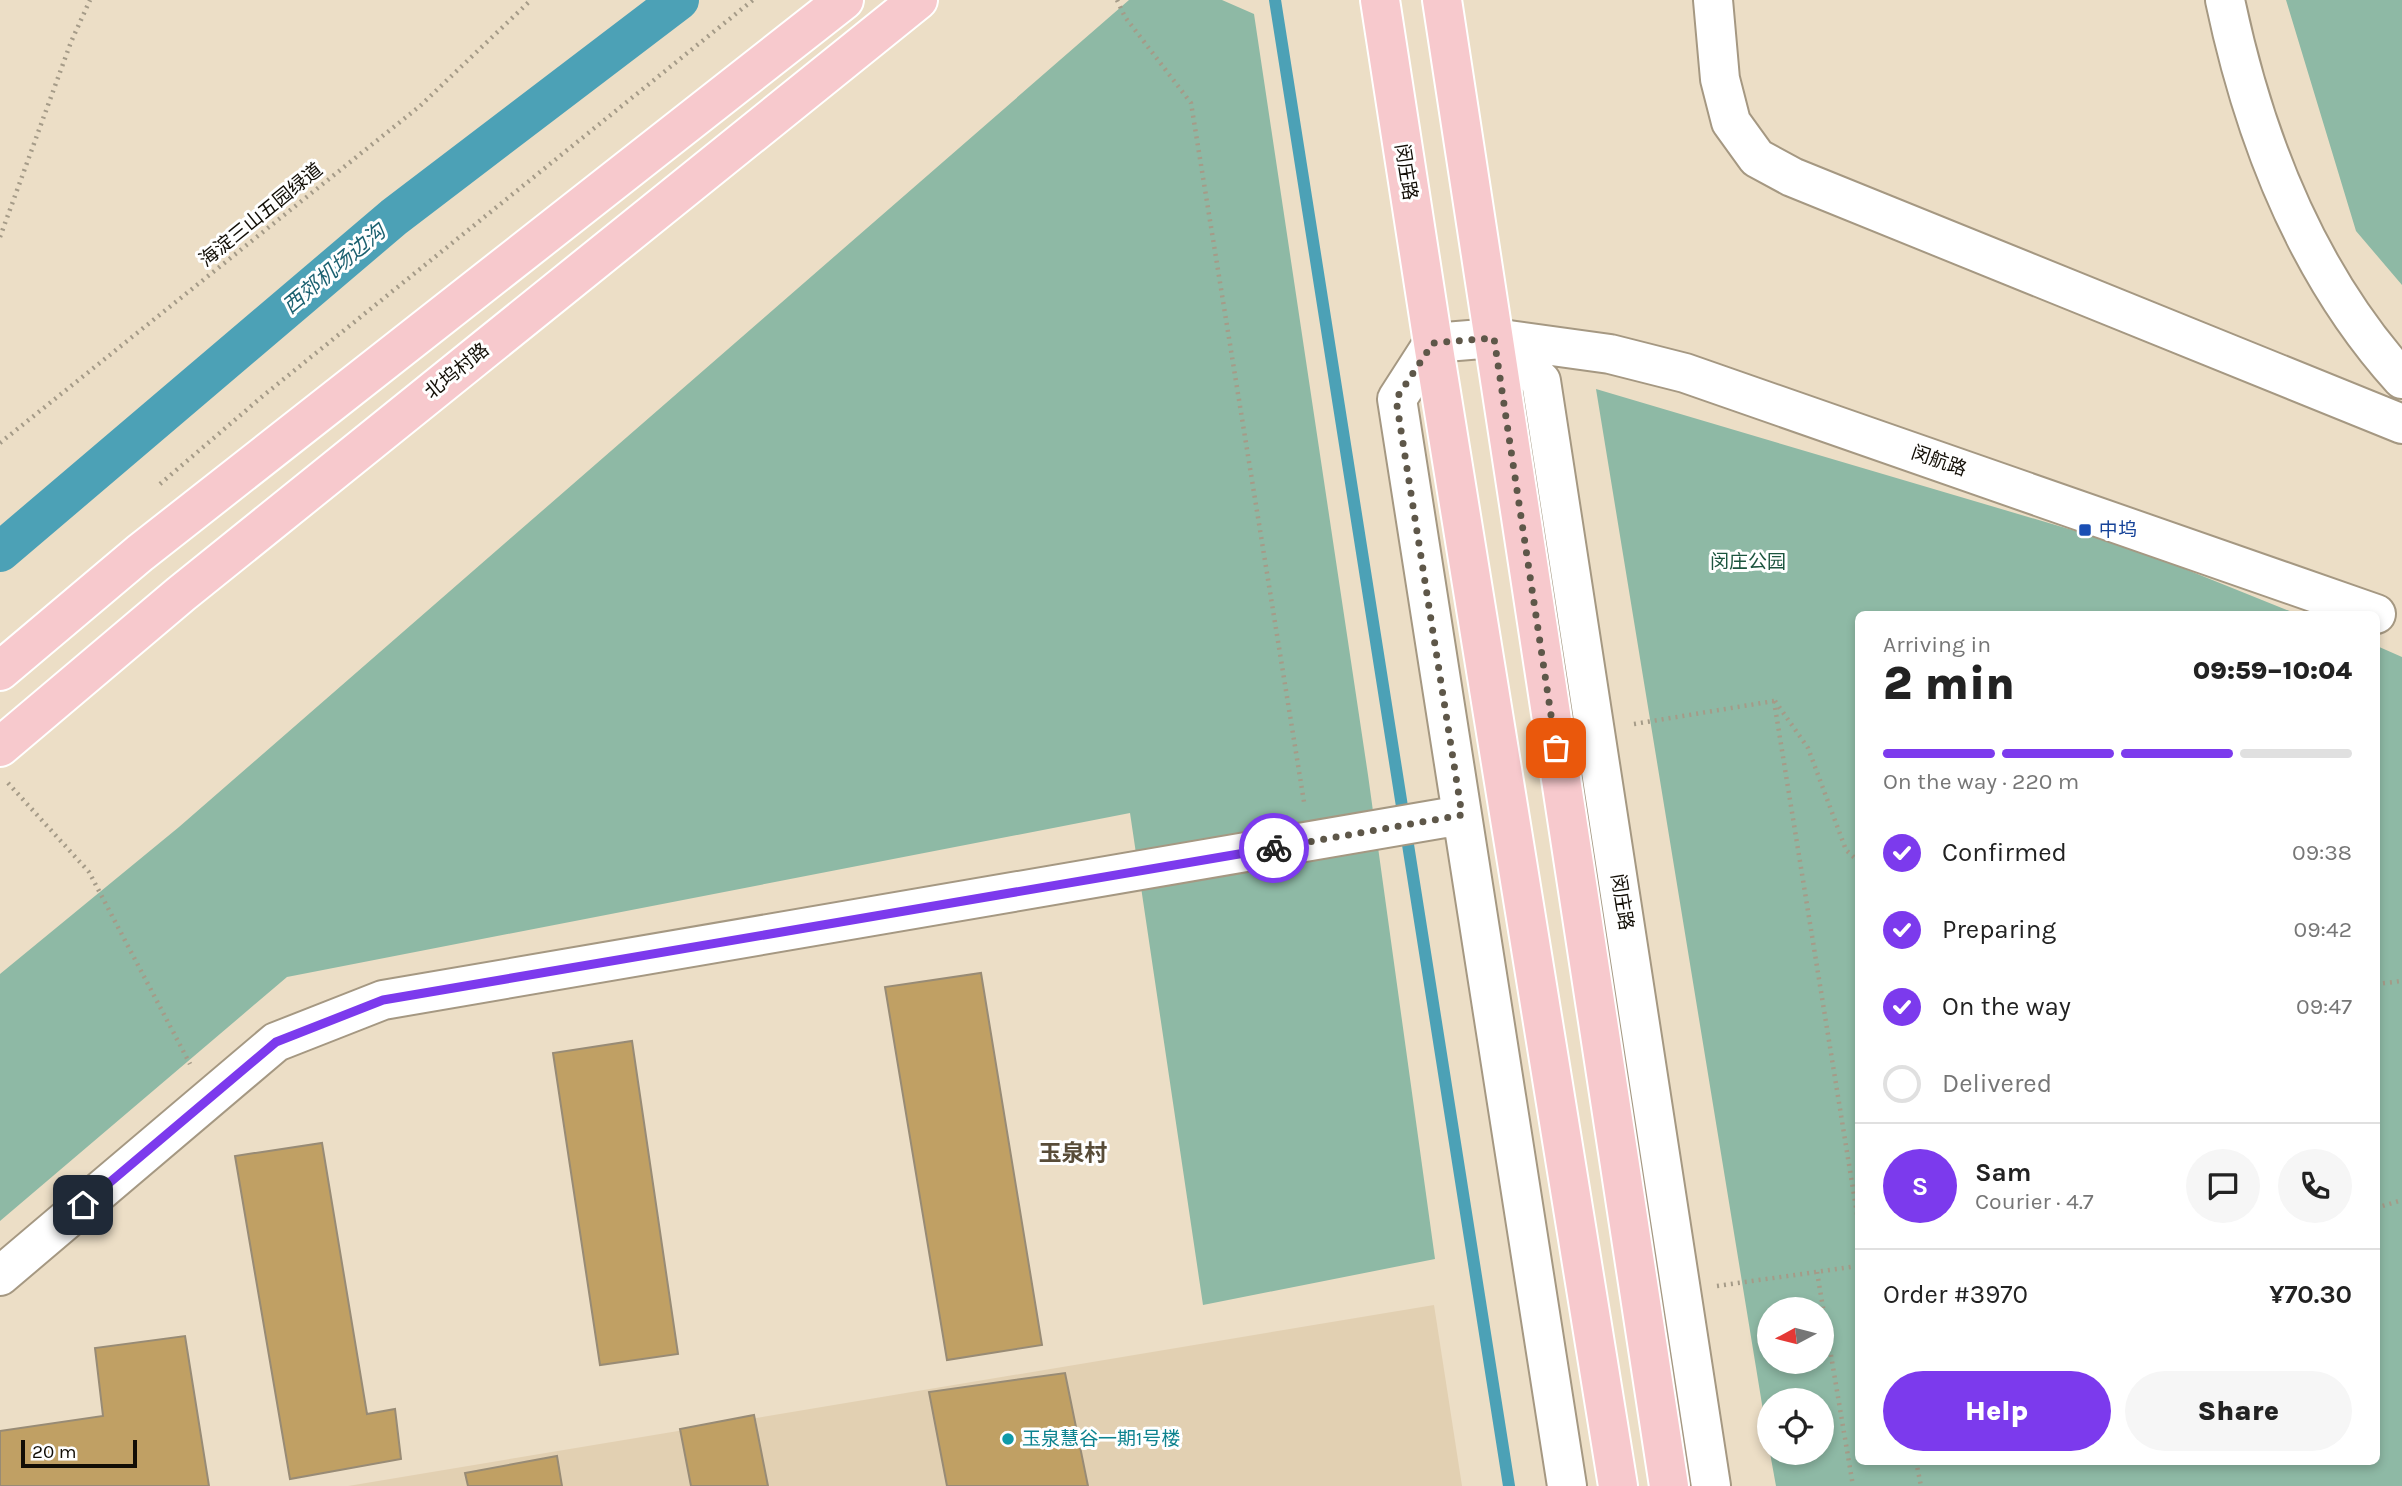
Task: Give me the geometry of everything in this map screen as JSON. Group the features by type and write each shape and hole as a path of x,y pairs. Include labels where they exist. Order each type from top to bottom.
{"main road":[{"path":"0,671 140,553 844,0"},
{"name":"北坞村路","path":"0,747 191,585 918,0"},
{"name":"闵庄路","path":"1380,0 1618,1486"},
{"path":"1442,0 1669,1486"}],"street":[{"path":"1713,0 1720,79 1731,122 1757,158 1792,177 2402,424"},
{"path":"2225,0 2235,47 2261,135 2296,222 2343,303 2402,379"},
{"name":"闵航路","path":"1433,343 1494,338 1610,354 1685,373 2367,611"},
{"name":"闵庄路","path":"1494,338 1541,381 1712,1486"},
{"path":"1433,343 1396,399 1567,1486"},
{"name":"闵航路","path":"2380,616 2402,624"},
{"path":"0,1276 276,1042 383,1000 1462,815"}],"path":[{"path":"0,237 71,42 90,0"},
{"name":"海淀三山五园绿道","path":"0,443 419,106 531,0"},
{"path":"158,485 285,378 753,0"},
{"path":"1117,0 1125,17 1191,103 1310,842"},
{"path":"1595,730 1774,701"},
{"path":"1774,701 1808,748 1846,850 1855,858"},
{"path":"1774,701 1855,1201"},
{"path":"0,775 89,872 209,1099"},
{"path":"2380,984 2402,981"},
{"path":"2380,1207 2402,1200"},
{"path":"1682,1291 1855,1266"},
{"path":"1817,1272 1853,1486"},
{"path":"1917,1465 1921,1486"}],"shaded area":[{"path":"1434,1305 1462,1486 348,1486"}],"green space":[{"path":"1129,0 1222,0 1254,14 1368,775 1435,1259 1203,1305 1130,813 287,977 0,1221 0,974 179,827"},
{"path":"2286,0 2402,0 2402,285 2356,231"},
{"name":"闵庄公园","path":"1596,389 2133,548 2290,611 1855,611 1855,1465 2380,1465 2380,647 2402,657 2402,1486 1776,1486 1772,1465 1834,1465 1834,1388 1759,1388 1757,1374 1834,1374 1834,1297 1757,1297 1757,1374"}],"building":[{"path":"981,973 1042,1345 947,1360 885,987"},
{"path":"632,1041 678,1354 600,1365 553,1053"},
{"path":"322,1143 367,1414 395,1409 401,1459 290,1479 235,1156"},
{"path":"185,1336 209,1486 0,1486 0,1431 103,1416 95,1348"},
{"name":"玉泉慧谷一期1号楼","path":"1065,1373 1088,1486 947,1486 929,1392"},
{"path":"754,1415 768,1486 691,1486 680,1429"},
{"path":"557,1456 562,1486 468,1486 465,1473"}],"waterway":[{"name":"西郊机场边沟","path":"0,552 394,217 679,0"},
{"path":"1275,0 1509,1486"}],"way so far":[{"path":"1274,848 1462,815 1396,399 1433,343 1494,338 1556,748"}],"place":[{"name":"中坞","path":"2085,530"},
{"name":"玉泉慧谷一期1号楼","path":"1008,1439"}],"district":[{"name":"玉泉村","path":"1073,1153"}],"route":[{"path":"83,1205 276,1042 383,1000 1274,848"}]}
